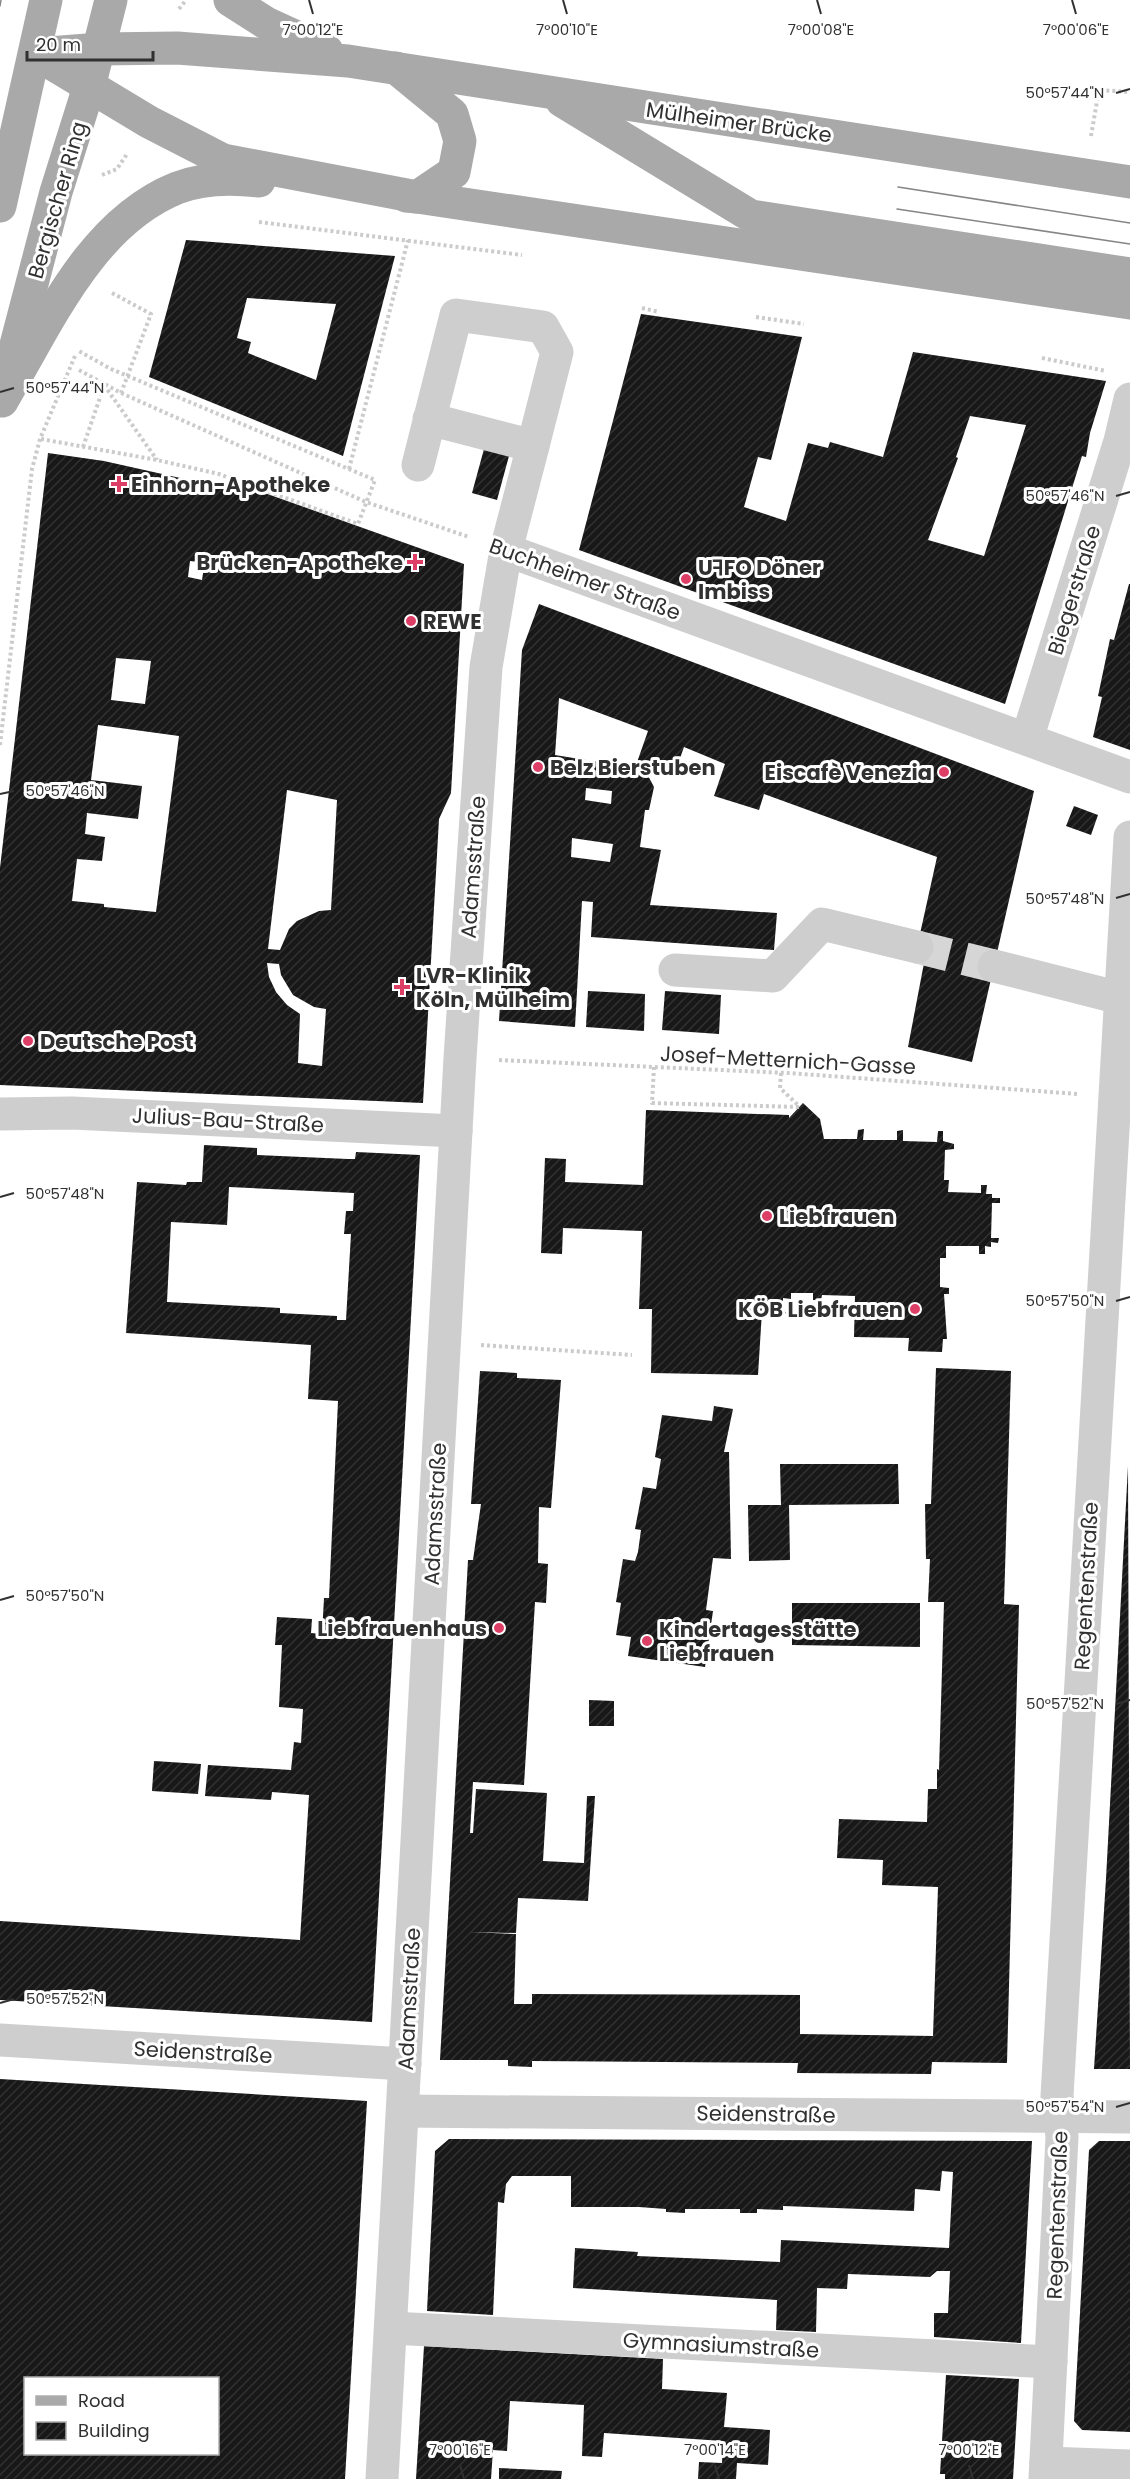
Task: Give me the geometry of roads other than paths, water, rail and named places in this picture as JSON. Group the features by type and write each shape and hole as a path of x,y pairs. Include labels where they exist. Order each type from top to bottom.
{"main road":[{"path":"0,206 36,54 46,0"},
{"name":"Bergischer Ring","path":"1,403 56,192 90,87 111,0"},
{"path":"230,0 266,23 348,61"},
{"path":"36,54 100,49 177,48 348,61"},
{"path":"36,54 149,122 224,160 417,197 1130,303"},
{"name":"Mülheimer Brücke","path":"348,61 1130,182"},
{"path":"1,403 79,274 112,231 142,207 179,187 231,178 417,197 454,172 460,141 452,114 396,68"},
{"path":"550,94 751,216 1130,274"}],"street":[{"name":"Adamsstraße","path":"382,2479 460,1058 486,667 506,550 557,352 543,327 456,315 429,419"},
{"name":"Biegerstraße","path":"1027,739 1125,442 1130,399"},
{"path":"418,465 429,419 533,446"},
{"name":"Buchheimer Straße","path":"506,550 1130,777"},
{"name":"Regentenstraße","path":"1046,2471 1062,2138 1057,2096 1130,837"},
{"path":"675,970 773,976 822,924 917,947"},
{"path":"994,966 1120,998"},
{"name":"Julius-Bau-Straße","path":"0,1114 72,1113 456,1131"},
{"name":"Seidenstraße","path":"0,2040 405,2064"},
{"name":"Seidenstraße","path":"403,2110 1130,2117"},
{"name":"Gymnasiumstraße","path":"391,2328 1051,2362"},
{"path":"1046,2471 1130,2466"}],"tunnel":[{"path":"917,947 994,966"}],"tram line":[{"path":"0,6 1,0"},
{"path":"898,187 1130,223"},
{"path":"897,209 1130,244"}],"place":[{"name":"Einhorn-Apotheke","path":"119,484"},
{"name":"Brücken-Apotheke","path":"415,562"},
{"name":"UꟻFO Döner Imbiss","path":"686,579"},
{"name":"REWE","path":"411,621"},
{"name":"Belz Bierstuben","path":"538,767"},
{"name":"Eiscafè Venezia","path":"944,772"},
{"name":"LVR-Klinik Köln, Mülheim","path":"402,987"},
{"name":"Deutsche Post","path":"28,1041"},
{"name":"Liebfrauen","path":"767,1216"},
{"name":"KÖB Liebfrauen","path":"915,1309"},
{"name":"Liebfrauenhaus","path":"499,1628"},
{"name":"Kindertagesstätte Liebfrauen","path":"647,1641"}]}
